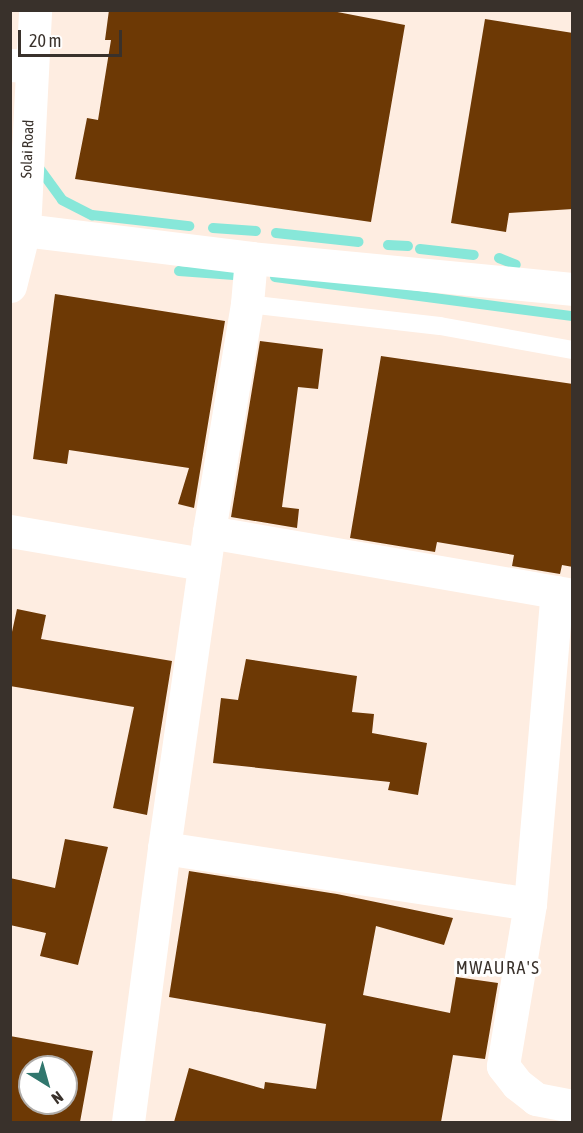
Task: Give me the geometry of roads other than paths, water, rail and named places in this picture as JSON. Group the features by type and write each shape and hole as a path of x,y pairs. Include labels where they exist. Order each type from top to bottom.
{"main road":[{"name":"Solai Road","path":"10,286 24,230 20,65 35,10"},
{"path":"24,230 251,258 573,289"},
{"path":"128,1122 208,532 247,304 251,258"},
{"path":"10,531 204,564"},
{"path":"208,532 565,594 530,904 503,1066 517,1084 536,1099 573,1106"},
{"path":"164,848 530,904"}],"lane":[{"path":"247,304 440,326 573,350"}],"waterway":[{"path":"39,168 62,200 92,215 189,226"},
{"path":"213,228 256,231"},
{"path":"276,233 359,242"},
{"path":"388,245 408,246"},
{"path":"420,249 474,255"},
{"path":"499,258 516,265"},
{"path":"179,271 234,275"},
{"path":"275,277 572,316"}],"district":[{"name":"MWAURA'S","path":"498,968"}]}
